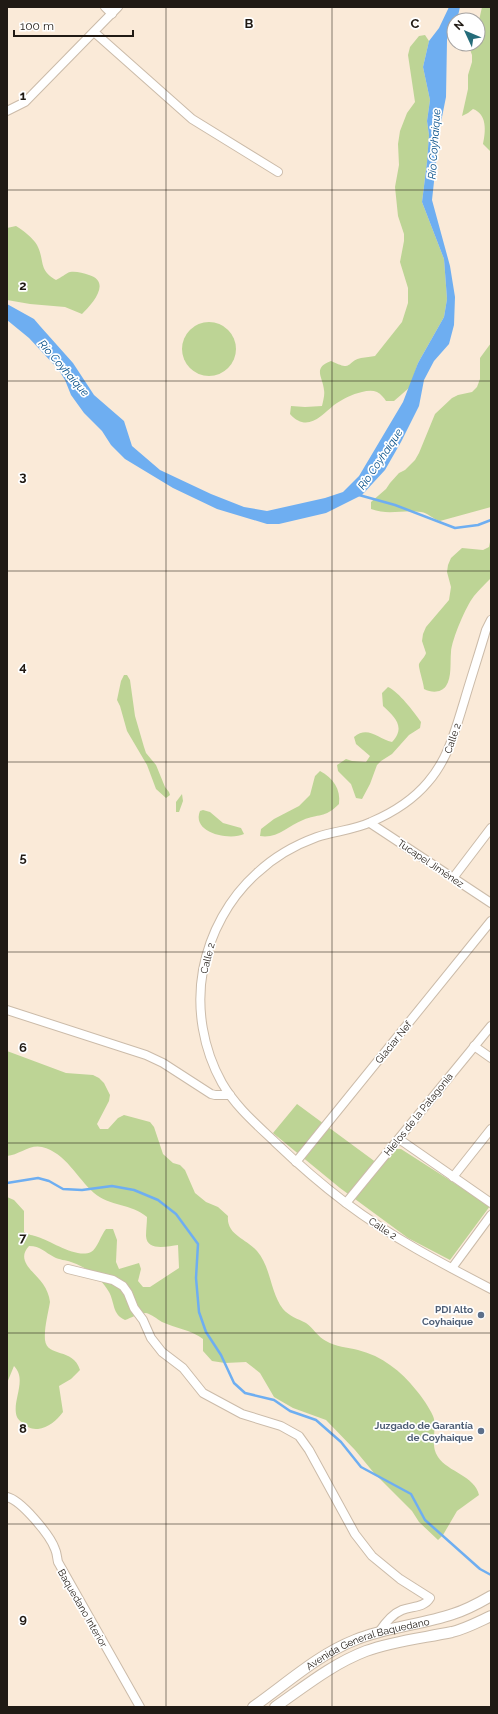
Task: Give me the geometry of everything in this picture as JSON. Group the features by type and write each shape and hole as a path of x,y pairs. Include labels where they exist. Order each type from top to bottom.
{"main road":[{"name":"Avenida General Baquedano","path":"253,1707 322,1656 355,1640 379,1632 453,1614 491,1596"},
{"name":"Avenida General Baquedano","path":"275,1707 325,1672 366,1651 406,1640 453,1632 491,1616"}],"street":[{"path":"105,7 112,14"},
{"path":"7,110 25,102 118,7"},
{"path":"94,32 192,119 278,172"},
{"name":"Calle 2","path":"491,620 486,630 448,752 442,764 426,784 409,801 370,823 302,843 277,857 260,870 235,897 219,921 205,962 201,990 201,1011 204,1032 211,1059 230,1096 247,1117 296,1162 346,1203 398,1238 491,1289"},
{"name":"Tucapel Jiménez","path":"370,823 491,903"},
{"path":"453,878 491,828"},
{"name":"Glaciar Nef","path":"296,1162 491,921"},
{"path":"7,1010 146,1055 163,1063 211,1094 230,1096"},
{"name":"Hielos de la Patagonia","path":"346,1203 491,1026"},
{"path":"474,1046 491,1058"},
{"path":"453,1177 491,1129"},
{"path":"399,1139 491,1203"},
{"path":"452,1268 491,1215"},
{"path":"68,1269 113,1280 123,1286 128,1293 134,1308 143,1320 151,1338 162,1352 183,1368 203,1393 242,1414 282,1426 299,1436 309,1450 355,1534 372,1556 400,1579 430,1598 422,1605 402,1610 391,1617 379,1632"},
{"name":"Baquedano Interior","path":"7,1497 18,1501 40,1526 55,1550 58,1562 140,1707"}],"green space":[{"path":"482,7 491,7 491,152 483,144 485,129 483,119 478,111 473,109 462,116 468,89 468,75 472,62 471,52 486,52 486,12 481,12"},
{"path":"425,35 429,41 423,67 430,100 427,121 429,135 427,162 422,202 444,259 447,299 444,317 418,363 410,387 394,401 386,401 375,391 362,392 351,395 334,405 314,421 302,422 296,420 290,414 291,406 322,406 324,392 320,370 325,364 331,361 346,366 361,358 375,356 402,322 408,303 408,288 400,262 404,234 398,216 395,187 399,165 398,144 400,131 407,113 415,102 408,55 410,47 419,36"},
{"path":"16,226 28,234 35,242 44,268 50,276 56,280 72,272 89,275 96,278 100,288 91,305 82,314 65,307 30,304 7,300 7,228"},
{"path":"204,322 214,322 224,326 232,334 236,344 236,354 232,364 224,372 214,376 204,376 194,372 186,364 182,354 182,344 186,334 194,326"},
{"path":"491,343 491,507 440,521 421,512 384,512 371,509 371,502 386,489 399,473 405,470 415,460 435,414 452,398 472,392 477,387 480,379 480,358"},
{"path":"491,537 491,578 474,596 460,623 452,646 448,682 442,690 439,691 433,692 424,689 419,666 426,653 422,641 423,634 426,627 449,600 451,587 447,572 451,558 462,548 483,550 489,547"},
{"path":"124,675 127,675 130,680 135,716 146,753 156,765 165,787 169,792 170,795 166,798 156,789 147,765 127,731 117,700 121,681"},
{"path":"388,687 401,698 414,713 421,722 420,728 409,735 392,754 377,765 370,784 362,799 356,798 351,784 338,771 337,765 346,759 366,762 370,756 356,744 354,737 359,734 364,732 373,734 392,742 396,737 398,732 397,722 383,706 382,693"},
{"path":"320,771 329,777 335,784 339,794 339,804 325,814 303,820 277,834 272,836 260,836 261,829 274,819 299,806 310,795 315,776"},
{"path":"182,794 183,801 179,812 176,812 176,802"},
{"path":"203,810 210,812 223,823 241,828 244,834 238,836 222,836 206,830 201,825 199,819 200,811"},
{"path":"7,1051 66,1073 93,1075 99,1078 104,1083 110,1095 109,1101 97,1124 100,1129 108,1129 118,1118 124,1115 150,1122 154,1127 163,1154 173,1163 180,1165 185,1170 195,1193 206,1202 218,1207 228,1216 230,1228 253,1247 262,1257 275,1295 285,1311 306,1323 320,1337 330,1343 367,1353 383,1360 410,1383 430,1409 433,1416 435,1426 434,1447 438,1457 448,1467 472,1483 479,1495 457,1511 443,1535 438,1540 419,1522 412,1511 374,1473 355,1450 326,1420 293,1408 274,1397 260,1373 246,1362 225,1363 212,1361 203,1351 203,1339 194,1333 162,1322 146,1313 125,1320 121,1318 116,1311 109,1292 102,1282 93,1274 77,1264 56,1258 40,1248 33,1246 29,1246 25,1251 24,1257 28,1266 47,1290 49,1297 50,1302 45,1335 47,1346 50,1349 72,1358 77,1363 80,1370 71,1379 59,1386 63,1412 52,1423 42,1428 34,1429 30,1428 18,1419 16,1405 20,1378 14,1366 7,1383 7,1197 14,1200 24,1211 24,1232 64,1249 85,1254 91,1252 106,1229 113,1229 117,1240 116,1262 119,1269 139,1263 141,1269 138,1281 143,1287 150,1287 179,1268 178,1245 159,1247 150,1244 147,1241 146,1236 147,1217 134,1210 106,1200 94,1193 65,1160 58,1155 50,1150 38,1146 7,1156"},
{"path":"297,1104 381,1166 394,1149 401,1149 490,1206 450,1260 408,1238 340,1188 273,1133"}],"water":[{"path":"449,7 460,7 459,12 447,12"},
{"name":"Río Coyhaique","path":"446,13 446,97 440,127 432,200 450,266 455,297 454,325 449,344 434,361 424,380 419,406 385,470 362,495 326,513 279,524 267,524 217,509 173,488 125,459 111,445 102,431 84,413 71,395 65,380 58,369 29,338 7,320 7,304 34,319 73,363 94,395 124,421 132,446 160,470 211,494 244,507 267,511 325,498 343,492 359,476 403,402 418,363 444,317 447,299 444,259 422,202 427,162 429,135 427,121 430,100 423,67 429,41 439,28"}],"waterway":[{"name":"Río Coyhaique","path":"359,495 395,505 455,528 478,525 491,520"},
{"path":"7,1183 38,1178 49,1181 63,1189 82,1190 112,1186 134,1190 158,1200 176,1214 198,1244 196,1278 199,1312 206,1332 221,1355 234,1383 245,1393 274,1400 290,1411 316,1420 341,1442 361,1467 411,1494 425,1520 480,1569 491,1575"}],"place":[{"name":"PDI Alto Coyhaique","path":"481,1315"},
{"name":"Juzgado de Garantía de Coyhaique","path":"481,1431"}]}
